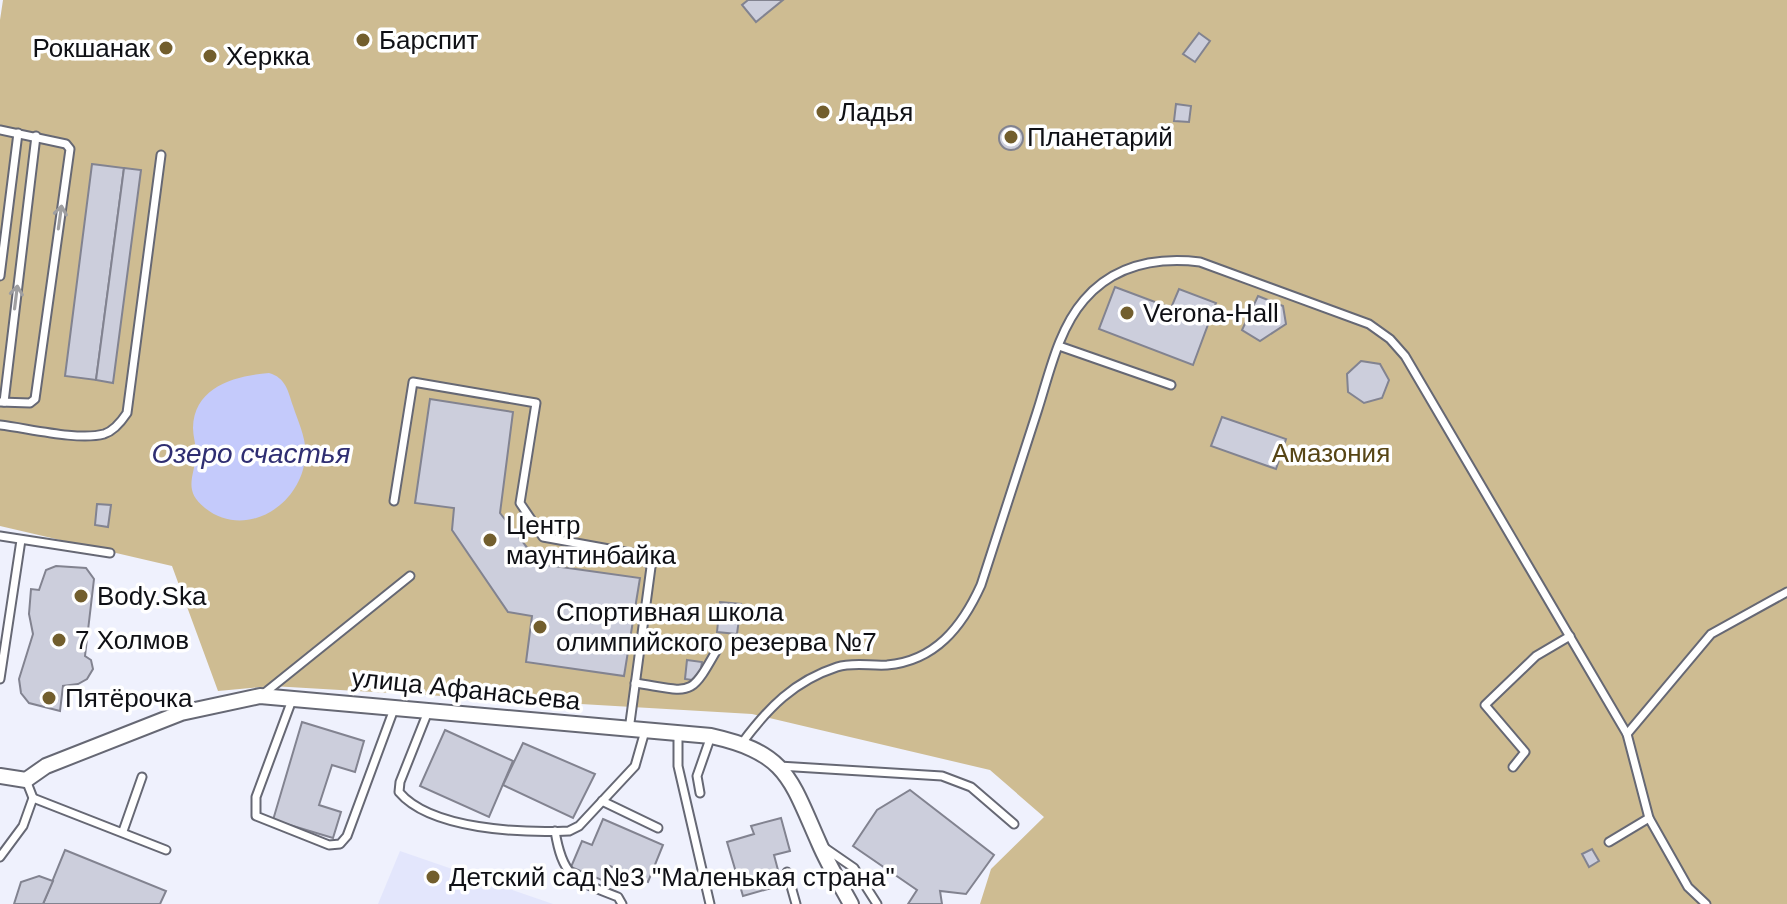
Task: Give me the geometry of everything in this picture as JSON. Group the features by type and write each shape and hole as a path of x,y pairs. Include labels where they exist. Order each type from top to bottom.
{"street":[{"name":"улица Афанасьева","path":"26,780 46,766 181,713 260,696 711,736 742,743 779,766 795,785 820,844 851,904"},
{"path":"0,776 26,780"}],"lane":[{"path":"0,130 36,136 66,144 70,149 35,399 30,403 2,402 36,136"},
{"path":"0,276 18,133"},
{"path":"0,425 97,435 118,426 127,413 161,155"},
{"path":"742,743 769,707 815,675 841,665 906,662 952,636 967,615 981,585 1059,346 1084,300 1106,281 1136,265 1172,259 1200,262 1369,324 1405,356 1627,734 1649,818 1688,887 1706,904"},
{"path":"1059,346 1171,385"},
{"path":"394,501 413,382 536,403 520,503 524,514 543,537 556,542 642,555 651,567 635,683 635,766 579,826 555,831 453,823 409,804 399,792 400,782 429,709"},
{"path":"0,536 110,553"},
{"path":"0,679 21,540"},
{"path":"260,696 410,576"},
{"path":"1627,734 1711,634 1787,592"},
{"path":"1513,767 1525,752 1485,705 1536,656 1570,636"},
{"path":"635,683 688,691 696,687 719,646"},
{"path":"293,698 256,797 256,816 329,845 340,844 347,836 395,706"},
{"path":"678,733 678,766 710,904"},
{"path":"700,793 697,776 711,736"},
{"path":"779,766 942,776 971,787 1014,824"},
{"path":"123,831 142,777"},
{"path":"0,857 23,826 33,798 26,780"},
{"path":"33,798 166,850"},
{"path":"602,801 658,828"},
{"path":"1609,842 1649,818"},
{"path":"555,831 560,862 567,873 618,897 622,904"},
{"path":"820,844 854,868 877,904"},
{"path":"787,872 796,904"}],"shaded area":[{"name":"Детский сад №3 \"Маленькая страна\"","path":"400,851 553,904 378,904"}],"green space":[{"name":"Амазония","path":"3,0 1787,0 1787,904 980,904 991,869 1044,817 990,770 752,714 272,686 218,691 172,566 0,526 0,20"}],"water":[{"name":"Озеро счастья","path":"269,373 286,386 302,432 306,452 301,476 282,504 268,513 253,519 221,517 205,508 192,489 196,453 195,414 201,402 219,386 243,377"}],"building":[{"path":"748,0 783,0 756,22 742,5"},
{"path":"1199,33 1210,41 1195,62 1183,54"},
{"path":"1176,104 1191,106 1189,122 1174,121"},
{"name":"Планетарий","path":"1011,126 1020,129 1023,138 1020,147 1011,150 1002,147 999,138 1002,129"},
{"path":"92,164 124,168 96,380 65,376"},
{"path":"124,168 141,170 113,383 96,380"},
{"path":"1115,287 1171,308 1179,289 1216,303 1193,365 1099,329"},
{"path":"1258,296 1283,306 1286,324 1260,341 1242,330"},
{"path":"1361,361 1380,364 1389,380 1382,398 1364,403 1348,392 1347,374"},
{"name":"Центр маунтинбайка","path":"430,399 513,412 500,513 540,564 640,578 624,676 526,662 532,616 508,612 452,530 454,508 415,503"},
{"path":"1222,417 1286,439 1276,469 1211,446"},
{"path":"97,504 111,505 108,527 95,525"},
{"name":"7 Холмов","path":"56,566 86,568 94,579 85,656 91,660 93,669 87,679 63,686 60,711 29,703 21,693 19,679 33,634 29,614 31,589 39,590 46,570"},
{"path":"720,602 741,604 737,634 717,632"},
{"path":"687,660 702,662 699,681 685,679"},
{"path":"302,722 364,741 355,772 332,765 319,805 341,812 333,838 273,820"},
{"path":"445,730 513,761 489,817 420,786"},
{"path":"523,743 595,774 573,818 503,785"},
{"path":"910,790 994,855 966,894 940,891 942,904 908,904 917,890 853,846 877,810"},
{"path":"781,818 790,851 774,855 782,885 743,896 727,842 754,834 751,826"},
{"path":"603,819 663,845 648,882 610,866 604,881 571,867 582,841 592,845"},
{"path":"1592,849 1599,861 1589,867 1582,854"},
{"path":"65,850 166,891 160,904 43,904"},
{"path":"39,876 53,881 43,904 14,904 21,882"}],"place":[{"name":"Барспит","path":"363,40"},
{"name":"Рокшанак","path":"166,48"},
{"name":"Херкка","path":"210,56"},
{"name":"Ладья","path":"823,112"},
{"name":"Планетарий","path":"1011,137"},
{"name":"Verona-Hall","path":"1127,313"},
{"name":"Центр маунтинбайка","path":"490,540"},
{"name":"Body.Ska","path":"81,596"},
{"name":"Спортивная школа олимпийского резерва №7","path":"540,627"},
{"name":"7 Холмов","path":"59,640"},
{"name":"Пятёрочка","path":"49,698"},
{"name":"Детский сад №3 \"Маленькая страна\"","path":"433,877"}]}
